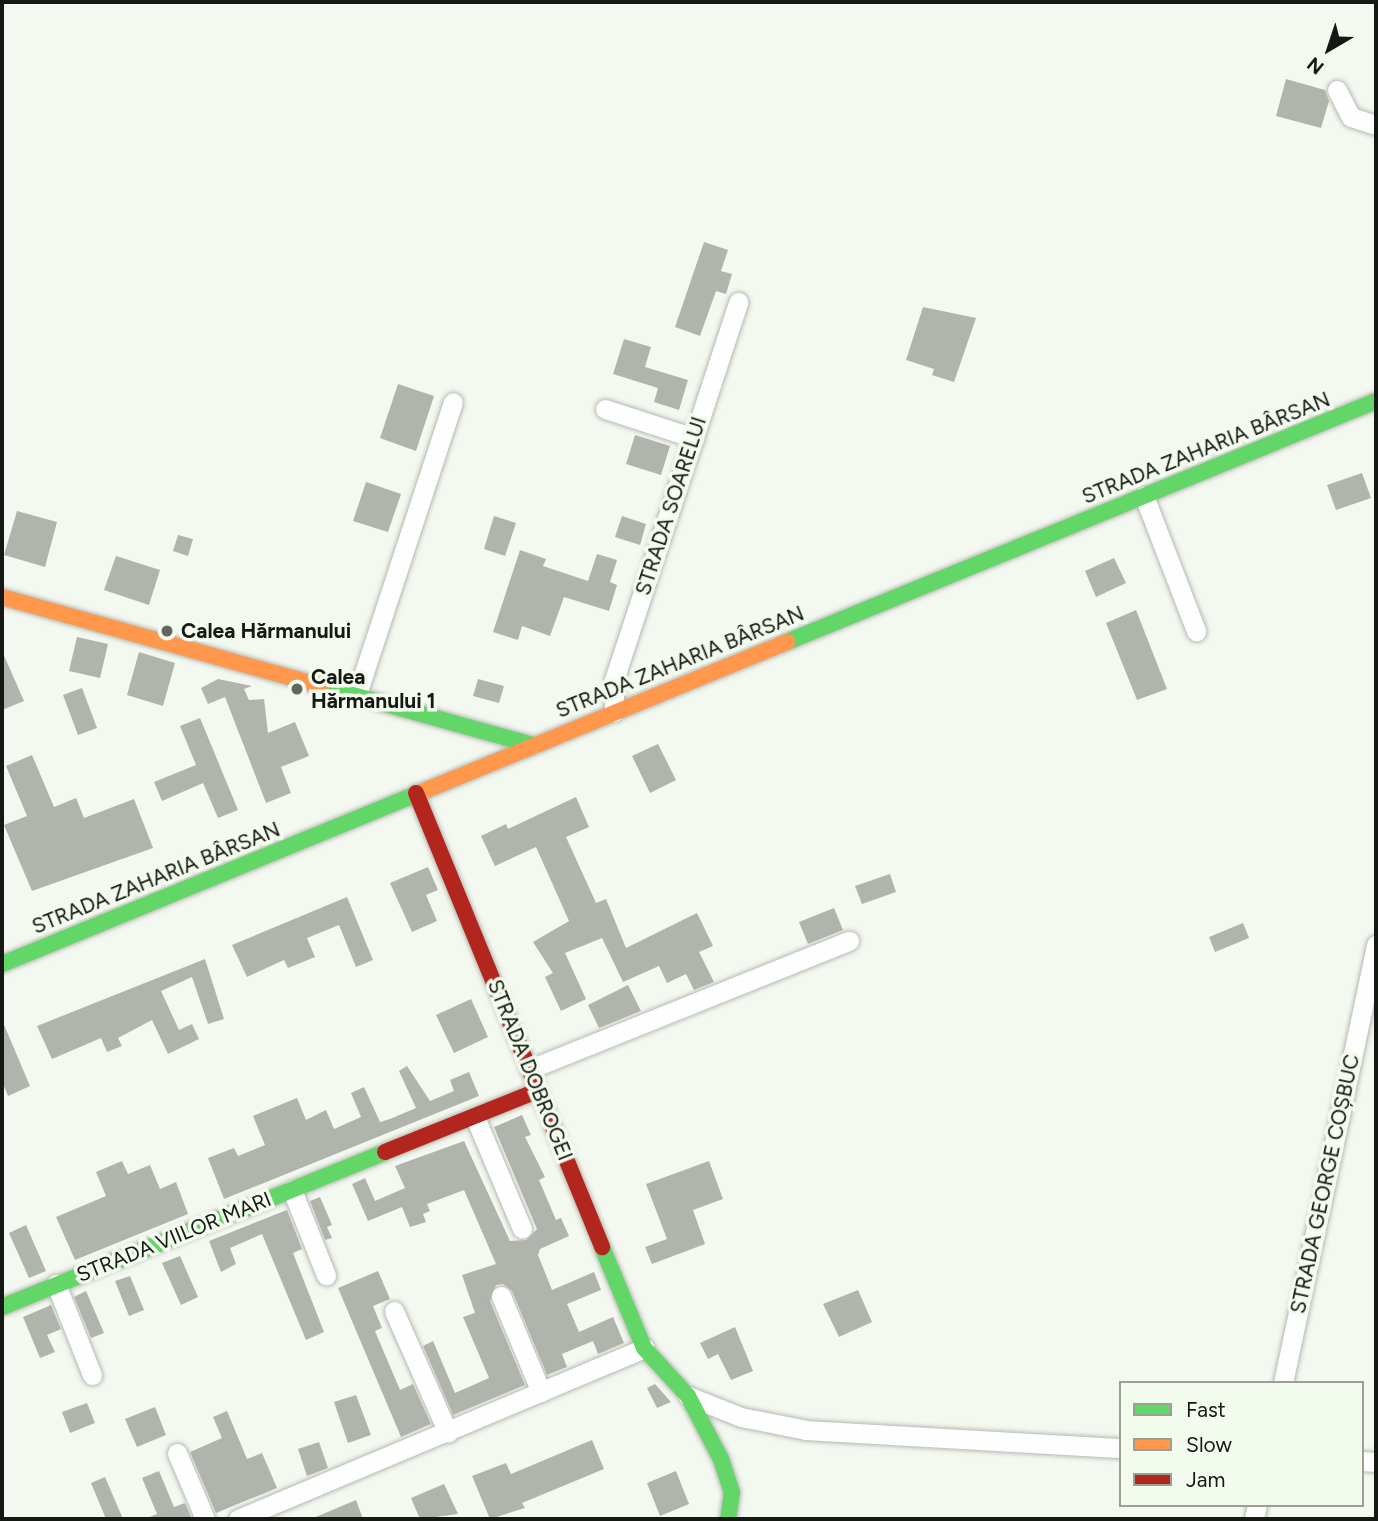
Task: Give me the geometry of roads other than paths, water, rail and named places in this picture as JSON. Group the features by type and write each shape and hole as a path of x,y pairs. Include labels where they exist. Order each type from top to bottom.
{"street":[{"path":"1337,90 1351,117 1376,125"},
{"name":"STRADA SOARELUI","path":"614,712 614,680 738,302"},
{"name":"STRADA ZAHARIA BÂRSAN","path":"2,964 1376,401"},
{"path":"357,694 453,402"},
{"path":"605,410 694,438"},
{"path":"1144,496 1196,631"},
{"path":"5,600 357,694 534,745"},
{"name":"STRADA DOBROGEI","path":"416,793 644,1348 688,1395 721,1459 732,1492 728,1519"},
{"path":"530,1069 849,942"},
{"name":"STRADA GEORGE COȘBUC","path":"1283,1381 1376,945"},
{"name":"STRADA VIILOR MARI","path":"2,1307 539,1090"},
{"path":"475,1117 522,1229"},
{"name":"STRADA VIILOR MARI","path":"292,1190 326,1275"},
{"name":"STRADA VIILOR MARI","path":"56,1284 92,1375"},
{"path":"502,1296 541,1392"},
{"path":"394,1311 447,1433"},
{"path":"238,1519 644,1348"},
{"path":"688,1395 741,1417 806,1430 1119,1448"},
{"path":"177,1453 205,1519"}],"place":[{"name":"Calea Hărmanului","path":"167,631"},
{"name":"Calea Hărmanului 1","path":"297,689"}]}
